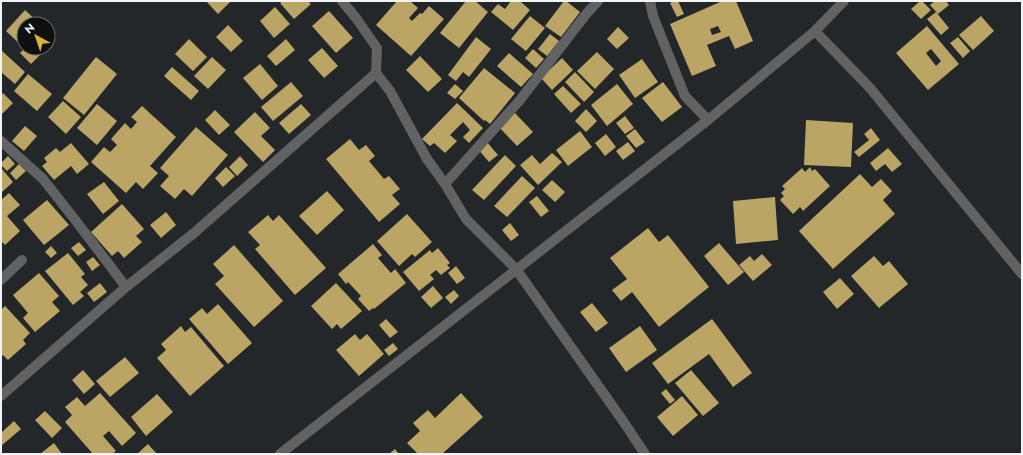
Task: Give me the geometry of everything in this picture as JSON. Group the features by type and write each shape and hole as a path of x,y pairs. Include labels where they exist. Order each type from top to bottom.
{"street":[{"path":"342,1 377,48 376,73 390,91 427,159 445,184 466,218 516,269 645,454"},
{"path":"445,184 520,100 587,13 598,1"},
{"path":"650,1 653,16 685,96 708,120"},
{"path":"280,454 708,120 815,31 844,1"},
{"path":"815,31 870,88 1022,274"},
{"path":"2,391 126,287 194,233 376,73"},
{"path":"1,141 43,179 126,287"},
{"path":"1,280 22,260"}],"building":[{"path":"206,1 229,1 230,2 218,14"},
{"path":"283,1 308,1 311,4 294,19 280,3"},
{"path":"397,1 410,1 418,8 409,18 412,21 420,13 422,14 429,6 444,19 411,56 376,25"},
{"path":"466,1 475,1 488,12 459,48 440,33"},
{"path":"511,1 520,1 530,10 513,30 491,12 498,4 505,9"},
{"path":"564,1 580,12 561,37 545,26"},
{"path":"678,1 684,14 677,17 670,3"},
{"path":"736,1 753,41 735,49 729,36 707,45 716,66 692,76 670,24 720,2","holes":["718,26 721,32 712,35 710,29"]},
{"path":"922,1 931,10 921,19 911,9"},
{"path":"935,1 946,1 949,5 938,14 930,5"},
{"path":"275,7 290,24 274,38 260,21"},
{"path":"25,10 31,16 20,16"},
{"path":"329,11 353,38 336,53 312,26"},
{"path":"936,12 949,28 941,35 927,19"},
{"path":"530,16 545,28 526,51 511,39"},
{"path":"981,16 994,31 973,50 959,35"},
{"path":"16,20 16,40 6,31"},
{"path":"228,25 243,41 231,52 216,37"},
{"path":"927,26 959,64 928,90 896,53","holes":["931,49 941,61 936,66 926,53"]},
{"path":"618,27 629,38 617,49 607,39"},
{"path":"550,34 559,41 547,56 538,49"},
{"path":"476,37 491,49 469,77 463,72 456,81 448,75"},
{"path":"958,37 970,51 963,58 950,43"},
{"path":"189,39 207,57 193,71 175,54"},
{"path":"286,39 295,50 276,66 267,56"},
{"path":"322,48 338,66 324,78 308,60"},
{"path":"533,49 544,59 536,68 525,58"},
{"path":"1,50 25,72 15,84 1,72"},
{"path":"597,52 614,69 595,89 577,71"},
{"path":"509,53 533,74 521,87 497,66"},
{"path":"23,56 39,56 31,64"},
{"path":"420,56 442,79 428,92 406,70"},
{"path":"96,57 117,74 84,115 63,98"},
{"path":"212,57 226,70 208,89 194,76"},
{"path":"562,58 573,70 552,90 541,78"},
{"path":"642,59 658,82 635,98 619,75"},
{"path":"260,64 278,86 262,100 243,78"},
{"path":"172,67 199,91 191,100 164,76"},
{"path":"484,68 515,93 490,124 485,120 484,121 459,98"},
{"path":"575,72 594,92 584,102 565,82"},
{"path":"28,74 52,94 37,111 14,91"},
{"path":"291,82 303,96 273,121 261,107"},
{"path":"663,82 682,107 662,122 642,98"},
{"path":"455,84 463,91 455,99 447,93"},
{"path":"617,84 633,104 607,126 591,105"},
{"path":"563,86 581,104 571,113 554,94"},
{"path":"3,93 13,103 1,115 1,95"},
{"path":"63,101 81,117 66,134 48,117"},
{"path":"457,103 483,128 469,143 463,137 470,130 463,122 450,135 457,141 445,153 434,143 430,146 422,139"},
{"path":"97,104 117,121 97,145 77,128"},
{"path":"301,104 311,115 289,134 279,123"},
{"path":"142,106 176,137 150,166 158,173 143,189 136,182 126,193 91,162 104,147 110,152 117,145 111,139 125,123 131,129 137,122 131,117"},
{"path":"586,109 597,121 586,132 575,121"},
{"path":"215,110 230,125 219,135 205,120"},
{"path":"255,112 270,128 261,136 275,150 263,162 234,132"},
{"path":"514,112 533,132 517,146 498,126"},
{"path":"625,116 634,128 625,134 616,123"},
{"path":"806,120 853,123 851,167 804,165"},
{"path":"25,126 37,136 24,151 12,141"},
{"path":"196,127 228,155 192,196 184,189 175,199 160,186 169,176 160,168"},
{"path":"871,128 880,140 859,157 854,152 869,140 864,134"},
{"path":"635,129 645,142 636,148 626,136"},
{"path":"580,131 592,147 568,166 556,150"},
{"path":"606,134 616,147 605,156 595,143"},
{"path":"350,139 359,150 366,145 375,156 369,161 384,179 389,176 400,189 392,195 400,204 379,222 326,159"},
{"path":"486,141 498,155 489,162 477,148"},
{"path":"628,142 635,151 623,160 616,151"},
{"path":"71,143 89,164 77,174 71,166 54,180 42,166 47,162 44,158 56,148 60,152"},
{"path":"888,148 902,164 892,172 885,164 876,171 870,163"},
{"path":"552,153 562,162 538,185 520,165 532,155 540,164"},
{"path":"505,155 516,166 484,200 472,190"},
{"path":"8,156 15,164 7,171 1,163"},
{"path":"240,156 248,165 237,176 229,167"},
{"path":"19,164 26,171 16,180 10,173"},
{"path":"226,167 235,176 223,187 215,178"},
{"path":"810,167 812,171 815,169 830,186 803,211 800,207 793,214 780,200 784,196 781,193 785,189 782,186 802,168 805,172"},
{"path":"2,169 13,182 1,193 1,170"},
{"path":"860,174 872,187 881,179 892,191 883,200 895,214 833,269 799,231"},
{"path":"522,176 535,188 507,217 494,206"},
{"path":"552,180 565,192 555,202 542,190"},
{"path":"104,182 119,201 103,214 87,194"},
{"path":"327,191 344,210 317,235 299,216"},
{"path":"9,193 20,205 7,216 20,231 5,245 1,241 1,200"},
{"path":"537,196 549,211 541,217 529,202"},
{"path":"775,197 778,240 736,244 733,201"},
{"path":"47,200 69,225 44,245 23,220"},
{"path":"122,204 144,229 136,236 142,242 124,258 118,251 112,256 91,232"},
{"path":"166,212 176,225 161,238 150,225"},
{"path":"407,214 432,242 415,257 412,254 399,266 377,241"},
{"path":"268,215 273,221 279,215 326,268 295,295 255,249 260,245 248,232"},
{"path":"510,223 519,235 511,241 502,230"},
{"path":"648,228 659,242 668,235 709,287 659,327 632,292 621,301 612,290 627,279 610,258"},
{"path":"79,242 86,250 78,256 71,248"},
{"path":"719,243 744,272 728,285 704,256"},
{"path":"373,244 382,255 378,258 391,273 395,269 406,283 374,309 373,308 369,311 358,299 361,296 348,282 346,284 338,274"},
{"path":"234,245 283,301 254,327 215,284 224,276 213,264"},
{"path":"51,246 57,253 51,258 45,252"},
{"path":"438,248 450,263 447,265 450,268 441,275 436,270 430,275 434,279 419,291 403,272 430,250 432,253"},
{"path":"68,253 85,274 81,277 88,285 80,292 84,296 73,305 45,271"},
{"path":"762,254 772,265 753,281 739,265 750,256 754,261"},
{"path":"874,256 883,266 889,261 908,284 879,308 851,276"},
{"path":"93,257 100,265 92,271 86,262"},
{"path":"456,266 465,278 457,284 448,273"},
{"path":"39,273 59,296 52,302 60,311 35,332 23,318 28,313 13,295"},
{"path":"840,278 854,294 837,309 823,292"},
{"path":"100,283 107,292 94,302 87,293"},
{"path":"336,283 362,311 341,329 337,324 332,329 311,306"},
{"path":"433,286 443,298 431,308 421,297"},
{"path":"454,290 459,296 451,304 445,297"},
{"path":"592,303 608,323 596,332 580,312"},
{"path":"218,304 252,343 228,364 189,319 202,308 207,314"},
{"path":"5,306 30,333 23,340 26,344 8,360 3,355 1,357 1,310"},
{"path":"386,319 398,332 390,338 379,325"},
{"path":"712,319 752,373 733,387 709,354 668,384 652,363"},
{"path":"181,326 185,332 191,327 224,366 190,396 157,358 166,350 161,344"},
{"path":"640,326 657,350 626,372 609,348"},
{"path":"355,334 360,340 367,334 384,354 359,376 336,350"},
{"path":"393,343 398,349 389,356 384,350"},
{"path":"125,357 139,373 110,397 96,381"},
{"path":"83,370 95,384 84,394 72,380"},
{"path":"691,370 719,403 703,416 675,383"},
{"path":"666,389 675,400 670,404 661,393"},
{"path":"100,393 136,433 122,446 109,431 103,436 116,451 112,454 93,454 65,422 72,415 65,407 77,397 85,406"},
{"path":"461,393 483,417 442,454 418,454 407,443 420,431 413,423 428,410 435,418"},
{"path":"157,394 173,412 146,436 131,417"},
{"path":"682,396 698,415 673,436 657,417"},
{"path":"45,411 62,428 52,438 35,420"},
{"path":"14,421 21,429 1,446 1,433"},
{"path":"54,443 62,454 40,454"},
{"path":"148,444 157,454 137,454"},
{"path":"395,449 399,454 389,454"}]}
